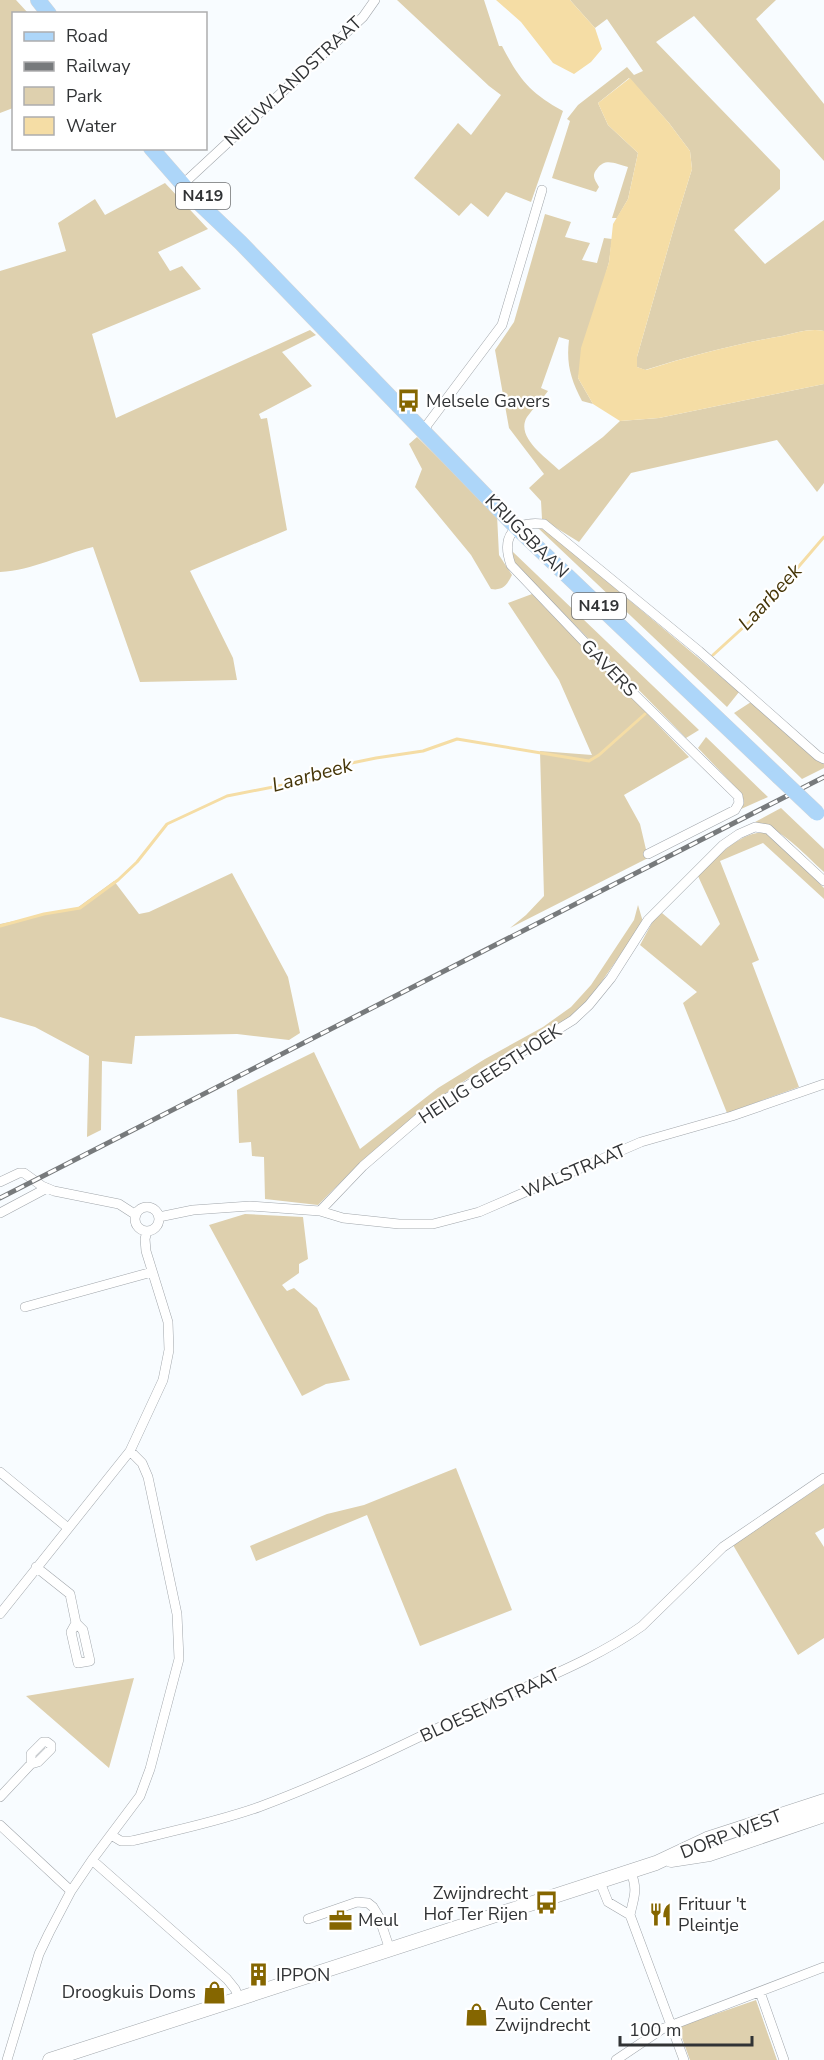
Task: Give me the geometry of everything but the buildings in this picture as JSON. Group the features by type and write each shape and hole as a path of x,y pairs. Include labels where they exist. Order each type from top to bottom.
{"main road":[{"path":"28,0 37,12"},
{"path":"38,0 47,12"},
{"name":"KRIJGSBAAN","path":"153,150 222,216 242,243 516,527 821,816"},
{"name":"KRIJGSBAAN","path":"164,150 185,182"},
{"name":"DORP WEST","path":"50,2060 656,1863 710,1854 814,1814 824,1801"}],"street":[{"name":"NIEUWLANDSTRAAT","path":"185,182 363,17 375,0"},
{"path":"426,432 427,425 502,325 542,190"},
{"path":"516,527 527,524 544,524 824,759"},
{"name":"GAVERS","path":"516,527 510,534 507,545 511,565 634,694 738,796 739,804 735,810 648,854"},
{"name":"HEILIG GEESTHOEK","path":"320,1211 363,1166 428,1110 573,1020 589,1005 611,978 648,920 723,845 739,834 755,827 768,829 824,881"},
{"name":"WALSTRAAT","path":"320,1211 343,1218 399,1224 433,1224 457,1219 479,1212 641,1142 732,1116 824,1084"},
{"path":"0,1182 24,1173 47,1188 119,1204 136,1215"},
{"path":"0,1213 47,1188"},
{"path":"159,1217 225,1206 320,1211"},
{"path":"147,1207 154,1209 159,1217 158,1226 147,1231 136,1224 136,1215 140,1209 147,1207"},
{"path":"0,1614 130,1451 163,1380 168,1364 168,1322 146,1251 147,1231"},
{"path":"25,1306 152,1272"},
{"path":"7,2060 39,1954 71,1891 140,1796 150,1768 178,1659 177,1614 148,1476 141,1463 130,1451"},
{"path":"0,1473 68,1527"},
{"name":"BLOESEMSTRAAT","path":"111,1835 121,1841 131,1841 196,1826 259,1807 401,1746 582,1661 642,1626 723,1547 824,1478"},
{"path":"36,1567 70,1594 76,1623"},
{"path":"0,1797 30,1764"},
{"path":"0,1825 71,1891"},
{"path":"92,1860 227,1979 239,1998"},
{"path":"631,1872 636,1887 630,1915 684,2060"},
{"path":"600,1882 608,1902 630,1915"},
{"path":"308,1919 357,1902 368,1903 379,1917 390,1950"},
{"path":"616,2060 662,2029 824,1967"},
{"path":"760,1992 784,2060"}],"green space":[{"path":"0,0 16,0 27,12 12,12 12,108 0,113"},
{"path":"397,0 484,0 499,46 502,46 514,68 534,91 563,111 531,202 506,192 488,217 471,203 459,216 414,178 458,123 471,135 501,95"},
{"path":"570,0 776,0 756,19 824,104 824,161 694,16 656,42 780,170 780,189 734,230 765,264 824,220 824,331 803,331 696,355 645,370 637,367 637,357 692,169 690,151 669,123 629,78 598,103 608,125 638,153 628,199 617,218 612,218 628,167 611,162 600,165 594,174 599,187 596,192 552,178 570,121 567,119 578,105 627,67 634,75 643,71 607,19 595,28"},
{"path":"165,183 208,229 158,252 170,271 182,266 201,289 92,334 116,418 310,330 316,335 282,352 312,386 259,414 261,419 267,418 287,530 190,571 233,658 237,680 140,682 93,547 35,565 0,572 0,271 66,251 58,223 95,199 105,215"},
{"path":"545,214 571,222 565,237 590,243 582,260 597,263 604,238 612,239 609,262 578,378 593,404 582,401 570,372 569,340 559,337 541,388 548,391 524,424 528,439 540,453 559,470 603,437 620,421 659,418 824,384 824,483 817,492 777,440 631,473 579,542 542,519 541,501 529,488 544,474 509,428 495,350 514,322"},
{"path":"417,437 497,515 499,555 512,575 502,588 491,589 471,555 415,487 422,469 409,444"},
{"path":"542,527 739,692 727,707 538,528"},
{"path":"513,552 699,730 686,738 515,564 511,555"},
{"path":"532,594 689,757 624,795 640,824 648,858 510,928 544,896 540,751 592,755 559,680 508,603"},
{"path":"751,702 816,760 824,763 824,768 802,779 734,713"},
{"path":"706,737 768,797 741,809 744,801 741,793 698,748"},
{"path":"781,808 824,849 824,872 784,836 755,822"},
{"path":"757,833 766,833 774,839 824,888 824,899 763,843 720,861 759,960 752,963 799,1087 727,1113 683,1003 697,992 640,945 653,921 662,913 701,946 720,924 698,876 732,844"},
{"path":"232,873 288,977 300,1033 289,1040 237,1034 135,1036 132,1064 102,1061 101,1130 87,1137 89,1056 35,1027 0,1017 0,924 77,908 114,881 139,914 149,912"},
{"path":"638,905 643,922 591,997 568,1019 490,1064 428,1105 365,1158 318,1205 265,1199 264,1157 252,1156 251,1142 239,1143 237,1090 314,1052 360,1149 438,1088 543,1027 571,1007 591,985 634,920"},
{"path":"245,1214 303,1217 308,1259 299,1264 299,1273 282,1285 287,1291 294,1288 317,1308 350,1380 326,1384 302,1396 209,1225"},
{"path":"456,1468 512,1610 420,1646 367,1515 256,1561 250,1546 327,1514 364,1505"},
{"path":"824,1484 824,1528 815,1533 824,1547 824,1638 798,1655 733,1545"},
{"path":"134,1678 109,1768 26,1696"},
{"path":"756,2000 777,2060 690,2060 678,2027"}],"water":[{"path":"496,0 570,0 595,28 602,49 591,62 574,74 553,63 521,22"},
{"path":"630,78 690,151 692,169 637,357 637,367 646,370 730,347 803,331 819,330 824,331 824,384 659,418 620,421 593,404 578,378 581,348 609,262 613,224 628,199 638,153 608,125 598,103"}],"waterway":[{"name":"Laarbeek","path":"713,655 758,614 824,537"},
{"name":"Laarbeek","path":"0,926 44,914 80,908 118,880 137,862 167,824 227,796 314,779 342,765 423,751 457,739 589,761 599,755 645,714"}],"railway":[{"path":"0,1198 824,777"}],"place":[{"name":"Melsele Gavers","path":"408,401"},
{"name":"Zwijndrecht Hof Ter Rijen","path":"546,1903"},
{"name":"Frituur 't Pleintje","path":"660,1914"},
{"name":"Meul","path":"340,1920"},
{"name":"IPPON","path":"258,1975"},
{"name":"Droogkuis Doms","path":"214,1992"},
{"name":"Auto Center Zwijndrecht","path":"477,2014"}]}
